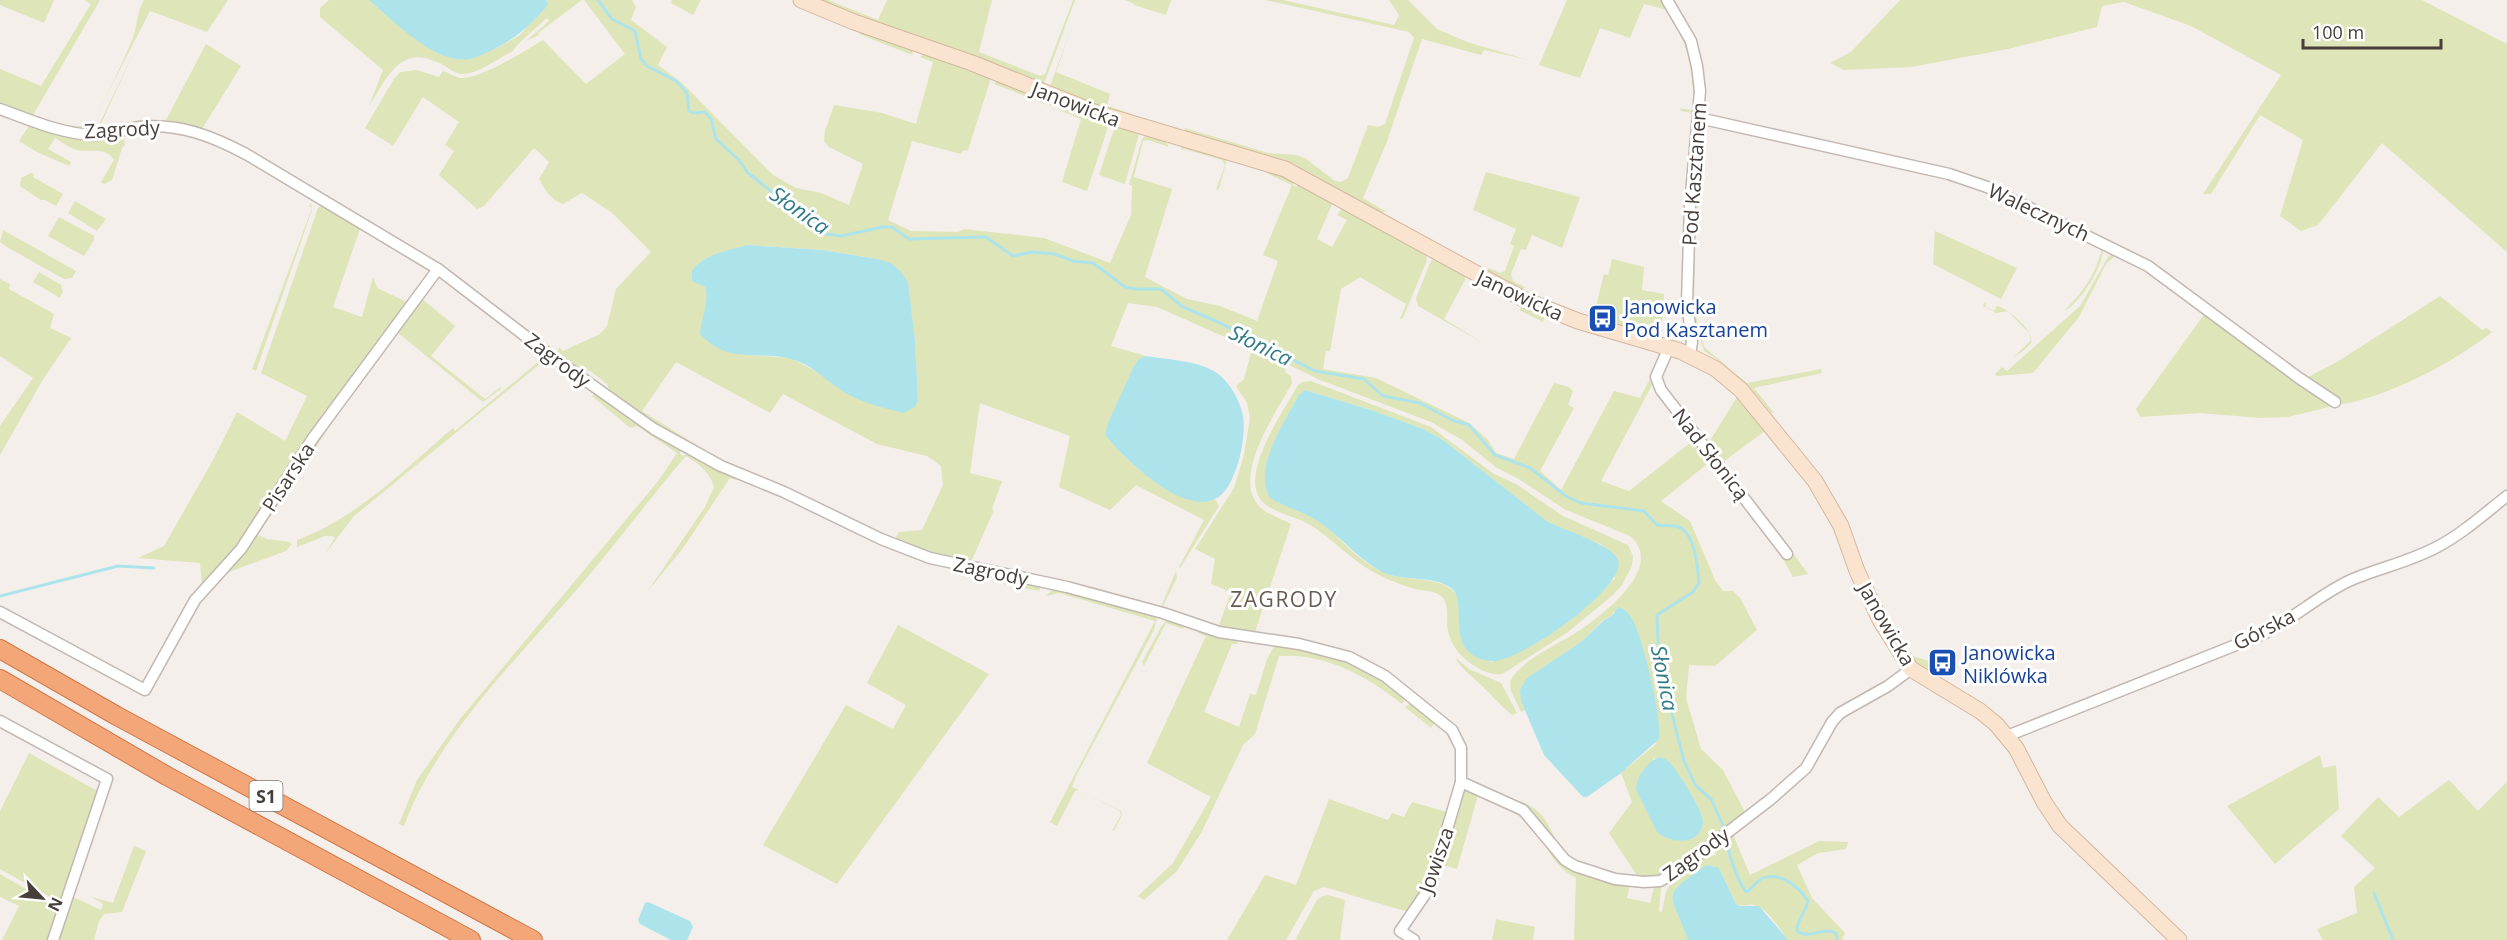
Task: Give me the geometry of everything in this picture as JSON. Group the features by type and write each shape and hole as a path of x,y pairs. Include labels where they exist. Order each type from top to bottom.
{"highway":[{"name":"S1","path":"0,649 117,716 532,940"},
{"name":"S1","path":"0,680 167,776 471,940"}],"street":[{"name":"Janowicka","path":"801,0 854,22 972,63 1094,112 1285,169 1519,297 1578,321 1690,354 1716,369 1733,382 1815,481 1840,526 1857,571 1880,620 1911,669 1980,711 2007,736 2060,826 2179,940"},
{"name":"Pod Kasztanem","path":"1667,0 1685,30 1695,54 1700,91 1690,206 1687,303 1692,342 1690,354"},
{"name":"Zagrody","path":"0,109 54,128 91,135 159,126 184,129 203,134 246,154 438,269 554,358 667,437 721,466 784,492 881,539 930,558 1067,587 1219,632 1318,648 1362,663 1385,676 1456,735 1462,756 1461,783 1523,810 1570,864 1615,879 1660,881 1676,872 1771,799 1806,768 1832,722 1840,713 1888,686 1911,669"},
{"name":"Walecznych","path":"1699,117 1949,174 1987,187 2157,271 2282,366 2335,402"},
{"name":"Pisarska","path":"0,612 145,690 195,600 241,549 320,428 438,269"},
{"name":"Nad Słonicą","path":"1669,347 1656,377 1661,390 1787,555"},
{"name":"Górska","path":"2007,736 2278,627 2325,594 2351,580 2438,547 2458,535 2507,496"},
{"path":"0,721 107,779 52,940"},
{"name":"Jowisza","path":"1414,940 1400,931 1430,887 1461,783"}],"green space":[{"path":"0,0 54,0 44,23 0,5"},
{"path":"84,0 100,0 33,115 64,125 91,127 88,131 71,129 0,105 0,69 41,86 91,4"},
{"path":"144,0 228,0 207,32 150,11 92,124 132,40"},
{"path":"329,0 369,0 420,42 438,53 455,59 468,59 499,47 520,35 548,2 546,0 582,0 538,33 539,35 526,41 549,21 547,18 513,51 475,71 459,74 440,63 424,58 403,61 388,76 369,106 383,70 320,17 320,8"},
{"path":"584,0 632,0 636,7 631,20 667,47 658,65 682,83 773,175 796,188 821,193 849,205 863,164 829,147 824,141 834,105 882,113 916,124 933,62 920,57 926,53 989,76 990,81 968,150 962,151 961,154 912,141 888,220 911,231 958,232 964,229 1044,238 1110,263 1131,215 1132,186 1129,185 1142,139 1146,135 1165,140 1169,147 1148,140 1143,141 1134,177 1172,189 1145,277 1187,299 1220,306 1257,321 1278,261 1263,255 1292,185 1266,173 1271,169 1293,178 1293,185 1296,187 1301,182 1333,202 1317,239 1332,247 1347,220 1337,215 1342,208 1426,254 1427,260 1403,318 1400,319 1406,304 1360,277 1341,289 1330,351 1326,351 1323,369 1376,378 1469,423 1488,440 1496,453 1514,459 1554,383 1569,387 1573,391 1568,405 1574,408 1540,471 1561,490 1614,391 1640,398 1662,355 1650,382 1652,383 1655,379 1663,399 1652,385 1601,481 1629,491 1695,439 1711,461 1661,501 1690,521 1715,580 1723,591 1733,591 1740,598 1757,630 1715,666 1689,665 1686,698 1701,749 1723,770 1747,816 1660,878 1642,877 1636,874 1609,833 1632,802 1621,773 1656,744 1614,611 1612,616 1603,620 1581,642 1527,678 1521,701 1525,710 1521,712 1511,691 1510,682 1515,674 1532,659 1583,628 1618,599 1637,574 1641,561 1639,548 1630,536 1566,510 1517,478 1497,468 1462,440 1431,422 1320,380 1287,364 1285,372 1291,376 1292,383 1259,444 1250,478 1252,493 1259,506 1291,524 1255,632 1220,628 1219,625 1231,592 1211,584 1215,559 1195,549 1234,488 1244,455 1250,418 1247,403 1236,386 1244,379 1252,349 1157,307 1128,303 1111,346 1146,356 1139,359 1105,435 1140,470 1169,491 1200,500 1215,499 1219,506 1180,568 1204,520 1136,485 1110,510 1059,487 1070,436 980,403 970,473 1002,481 992,509 994,510 971,562 931,553 894,540 899,532 922,530 943,485 941,466 927,456 877,444 783,394 770,413 676,362 642,411 695,444 693,446 684,443 611,394 607,384 590,371 577,370 557,355 559,347 563,351 600,334 607,326 616,289 651,252 611,212 582,193 563,204 552,197 539,179 549,162 534,148 484,206 477,209 439,175 454,151 445,145 459,122 423,97 393,146 365,128 400,72 417,70 439,77 443,71 461,78 470,77 503,64 543,40 586,84 625,54","holes":["748,245 822,250 877,259 908,283 915,340 918,400 839,389 822,375 791,358 738,354 706,304 707,292 700,283","1663,758 1697,835 1688,840 1675,840 1661,835 1653,759"]},
{"path":"672,0 701,0 693,15 671,3"},
{"path":"819,0 828,0 878,20 887,0 992,0 979,52 1040,76 1045,74 1073,0 1075,0 1044,84"},
{"path":"1125,0 1171,0 1166,15"},
{"path":"1265,0 1283,0 1394,25 1399,15 1389,0 1408,0 1437,29 1467,42 1529,60 1484,50 1481,55 1422,39 1386,144 1363,198 1385,211 1382,213 1290,162 1184,132 1185,128 1268,153 1296,155 1305,158 1335,181 1341,182 1348,178 1368,125 1378,127 1385,124 1414,38 1409,32"},
{"path":"1567,0 1662,0 1687,41 1695,80 1696,111 1692,113 1681,111 1680,108 1694,111 1691,70 1685,47 1667,10 1644,4 1630,38 1600,28 1580,78 1539,65"},
{"path":"1900,0 2422,0 2507,44 2507,252 2382,143 2318,225 2301,231 2280,216 2303,140 2260,115 2211,194 2203,194 2281,75 2191,26 2124,2 2102,6 2097,27 2008,49 1911,67 1844,70 1830,63 1851,52"},
{"path":"1074,21 1056,72 1110,94 1107,106 1132,114 1131,117 1050,86"},
{"path":"863,30 905,46 913,52 912,55 859,34"},
{"path":"206,44 241,66 202,129 168,123 166,120"},
{"path":"135,50 99,128 153,118 146,123 96,131"},
{"path":"998,80 1053,102 1056,108 994,84"},
{"path":"1062,107 1109,124 1087,191 1062,182 1081,119 1059,110"},
{"path":"30,124 124,135 125,145 112,180 104,184 101,182 114,160 107,153 77,150 55,138 48,149 71,162 69,166 19,141"},
{"path":"1702,124 1880,164 1705,125 1695,238 1694,308 1704,347 1747,383 1821,369 1822,373 1754,388 1774,413 1771,413 1733,372 1704,351 1698,333 1694,333 1691,255"},
{"path":"1115,126 1139,134 1125,184 1099,175"},
{"path":"1182,146 1227,159 1219,189 1216,190 1225,165 1222,160 1181,150"},
{"path":"1486,172 1580,197 1562,248 1532,235 1526,250 1521,249 1511,274 1513,281 1525,287 1522,290 1486,272 1489,268 1500,273 1505,271 1514,246 1510,244 1516,229 1473,210"},
{"path":"31,173 34,174 33,177 63,194 56,206 41,200 20,186 21,178"},
{"path":"75,201 106,219 97,231 68,213"},
{"path":"322,204 377,237 377,239 360,229 333,307 362,317 373,277 377,288 409,303 428,275 428,271 402,255 404,252 430,269 431,273 236,549 202,585 200,563 138,558 164,546 213,460 237,412 285,441 307,396 261,373 318,208"},
{"path":"312,210 256,371 252,369"},
{"path":"59,217 94,236 84,256 48,236"},
{"path":"3,230 76,271 72,278 60,277 7,247 0,242"},
{"path":"1935,231 2017,268 2001,299 1933,264"},
{"path":"2102,246 2101,262 2096,272 2077,301 2064,311 2088,282 2097,264"},
{"path":"2114,252 2155,274 2298,382 2329,402 2329,407 2288,417 2261,418 2200,413 2140,417 2136,409 2205,313 2155,275 2117,254 2106,264 2079,317 2033,373 1997,376 1995,374 2002,367 2007,371 2080,306 2108,257"},
{"path":"1436,257 1465,274 1465,280 1444,319 1483,343 1418,306 1416,298 1431,261"},
{"path":"1612,259 1644,267 1642,290 1664,294 1661,336 1605,321 1600,317 1598,320 1593,318 1604,274 1608,275"},
{"path":"39,272 61,285 63,292 60,298 33,282"},
{"path":"436,275 442,277 441,279 437,276 421,298 455,326 431,356 485,399 501,387 501,389 483,402 397,332 359,382 258,535 267,539 290,542 291,545 286,551 218,576"},
{"path":"0,279 10,284 9,289 54,314 50,328 71,338 42,381 0,455 0,426 33,378 0,356"},
{"path":"2440,296 2482,330 2486,328 2492,332 2441,366 2401,386 2361,400 2343,404 2304,379 2337,362"},
{"path":"1985,302 1986,307 1994,311 1997,306 2008,311 1996,313 1983,306"},
{"path":"1524,305 1545,314 1543,322 1519,310"},
{"path":"2009,312 2020,321 2029,333"},
{"path":"2031,340 2022,352 2014,357"},
{"path":"544,357 550,359 550,364 545,360 354,516 325,554 335,538 333,536 325,536 297,547 297,540 340,519 380,491 453,428 455,431"},
{"path":"1311,381 1431,427 1494,474 1516,484 1563,516 1628,545 1633,556 1632,566 1622,585 1568,632 1504,673 1491,674 1473,665 1459,653 1452,643 1448,631 1446,603 1441,596 1403,585 1375,573 1309,524 1265,504 1257,493 1255,479 1265,444 1298,385","holes":["1305,390 1423,429 1443,440 1548,522 1566,532 1601,544 1615,578 1571,619 1492,662 1469,651 1458,596 1451,589 1434,582 1394,576 1376,569 1360,558 1319,521 1278,503"]},
{"path":"597,391 681,449 680,454 683,456 688,453 736,477 736,480 730,478 683,548 647,592 705,507 714,487 710,477 703,469 686,456 593,571 481,700 437,761 418,793 404,826 399,824 417,780 460,719 659,480 677,453 637,426 630,428 592,396"},
{"path":"1737,397 1765,431 1723,462 1708,444"},
{"path":"1793,553 1808,574 1793,577 1780,554"},
{"path":"1176,571 1177,578 1162,608 1094,590 1093,587 1161,607"},
{"path":"1006,577 1041,585 1039,591 1004,584"},
{"path":"1054,588 1157,617 1154,630 1072,787 1121,811 1122,815 1114,831 1112,831 1121,815 1120,811 1078,790 1075,791 1057,826 1050,822 1155,621 1059,593 1046,596"},
{"path":"1167,620 1184,625 1183,629 1166,623 1144,666 1142,662"},
{"path":"898,625 989,674 837,884 763,845 846,705 893,729 906,705 867,683"},
{"path":"1200,630 1237,641 1238,644 1232,644 1204,712 1239,727 1250,694 1256,695 1267,659 1275,645 1330,655 1360,667 1406,698 1402,704 1374,684 1329,662 1313,658 1279,656 1255,734 1243,745 1201,833 1177,871 1144,900 1138,896 1173,863 1211,797 1147,763 1206,636 1198,633"},
{"path":"1455,657 1469,669 1501,683 1517,713 1512,715 1508,712 1464,669"},
{"path":"1910,657 1929,661 1930,669 1927,673"},
{"path":"1411,703 1444,729 1434,723 1431,728 1405,707"},
{"path":"29,753 101,793 61,903 0,869 0,811"},
{"path":"2320,755 2323,768 2336,765 2339,809 2275,864 2227,806"},
{"path":"2449,780 2478,811 2507,782 2507,940 2323,940 2317,929 2357,913 2354,887 2375,868 2341,836 2378,797 2399,817"},
{"path":"1468,790 1478,795 1457,869 1439,864 1463,792"},
{"path":"1486,798 1519,811 1558,856 1630,884 1627,898 1650,903 1654,887 1661,887 1659,911 1662,912 1667,891 1676,876 1695,862 1716,855 1714,848 1732,832 1750,875 1819,841 1848,842 1846,849 1818,853 1797,865 1812,898 1845,933 1842,940 1788,940 1773,920 1759,907 1736,904 1719,868 1685,931 1688,940 1574,940 1576,878 1557,863 1527,822 1506,808 1485,801"},
{"path":"1329,799 1388,820 1392,813 1404,817 1412,802 1447,812 1429,881 1411,909 1405,911 1324,887 1314,891 1286,940 1227,940 1265,875 1296,885"},
{"path":"1520,801 1540,813 1558,844 1536,816 1520,804"},
{"path":"134,846 146,851 122,912 104,914 99,921 94,940 54,940 73,897 101,910 103,904 92,897 113,903"},
{"path":"0,874 57,907 50,940 2,940 19,906 0,897"},
{"path":"1328,895 1345,900 1340,940 1295,940 1317,900"},
{"path":"1496,919 1535,927 1533,940 1492,940"}],"water":[{"path":"369,0 546,0 548,2 534,20 507,42 474,58 456,59 442,55 415,39"},
{"path":"748,245 822,250 877,259 891,263 901,272 908,282 915,340 918,400 915,407 903,413 869,404 845,393 798,361 778,357 743,355 721,350 700,334 706,292 705,287 692,281 692,271 703,260"},
{"path":"1146,356 1201,365 1217,373 1237,398 1242,410 1244,425 1241,449 1229,485 1215,499 1201,502 1170,492 1139,470 1105,435 1108,423 1134,366 1139,359"},
{"path":"1305,390 1371,410 1423,429 1443,440 1548,522 1587,538 1614,554 1618,560 1617,572 1589,604 1545,638 1504,659 1490,661 1475,656 1466,649 1461,639 1457,596 1452,589 1437,582 1382,572 1366,562 1316,520 1270,498 1265,473 1268,459 1286,417 1299,395"},
{"path":"1618,607 1631,617 1641,642 1655,697 1659,739 1621,773 1587,797 1583,797 1544,755 1521,701 1520,690 1527,678 1581,642 1604,620 1612,616"},
{"path":"1659,757 1667,760 1675,769 1700,810 1703,823 1701,830 1691,839 1684,841 1670,839 1657,832 1636,789 1643,770"},
{"path":"1707,865 1719,868 1736,904 1759,906 1788,940 1688,940 1673,896 1681,884"},
{"path":"648,902 690,921 693,927 687,940 671,940 640,924 638,920 645,903"}],"waterway":[{"name":"Słonica","path":"598,0 612,19 635,31 641,59 647,66 676,81 687,93 689,111 705,112 711,119 716,139 739,160 748,173 826,234 842,236 892,227 909,239 986,237 1013,256 1032,252 1055,254 1073,261 1093,263 1125,287 1161,289 1183,307 1315,371 1364,379 1383,396 1420,403 1452,420 1469,425 1495,455 1530,468 1566,496 1581,503 1644,511 1657,525 1676,526 1682,529 1687,534 1694,550 1699,583 1693,592 1657,615 1659,663 1684,761 1696,786 1711,799 1724,828"},
{"path":"0,596 118,566 154,568"},
{"name":"Słonica","path":"1728,839 1733,866 1746,892 1761,879 1768,877 1788,881 1808,901 1797,931 1806,934 1831,931 1836,933 1837,940"},
{"path":"2374,893 2393,940"}],"place":[{"name":"Janowicka Pod Kasztanem","path":"1603,318"},
{"name":"Janowicka Niklówka","path":"1942,663"}],"district":[{"name":"ZAGRODY","path":"1284,599"}]}
